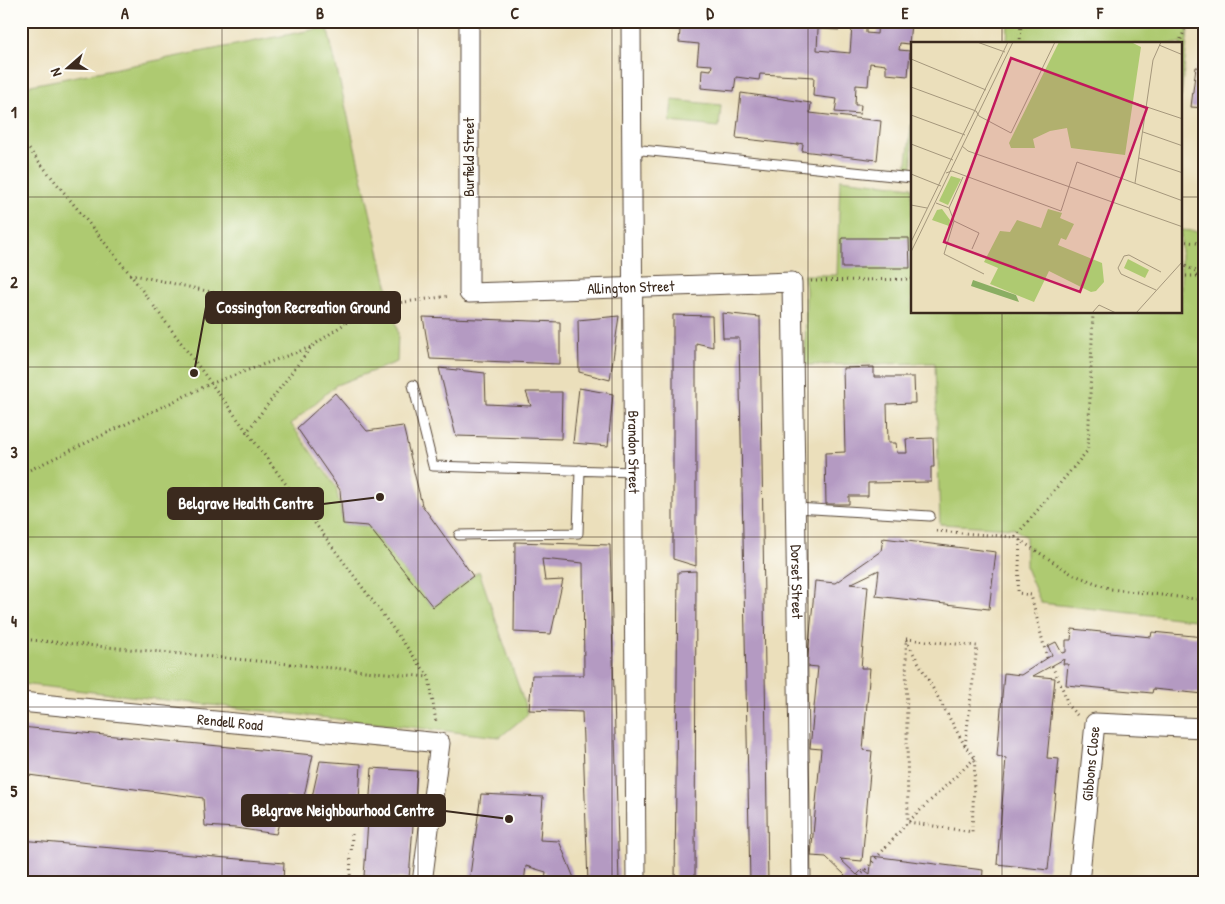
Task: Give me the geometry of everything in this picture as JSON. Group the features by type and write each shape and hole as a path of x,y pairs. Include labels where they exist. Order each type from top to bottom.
{"street":[{"name":"Burfield Street","path":"469,21 469,293"},
{"name":"Brandon Street","path":"631,21 636,883"},
{"name":"Allington Street","path":"469,293 792,282"},
{"name":"Dorset Street","path":"792,282 801,883"},
{"name":"Rendell Road","path":"21,702 440,743"},
{"name":"Gibbons Close","path":"1079,883 1095,723 1204,728"},
{"path":"422,883 440,743"}],"lane":[{"path":"632,149 911,178"},
{"path":"413,385 433,466 635,472"},
{"path":"459,535 578,533 580,470"},
{"path":"796,508 930,516"}],"path":[{"path":"1020,42 1021,21"},
{"path":"1180,42 1188,21"},
{"path":"21,144 28,148 130,274 246,433 429,677 440,743"},
{"path":"1182,241 1204,244"},
{"path":"1182,265 1204,276"},
{"path":"130,274 347,322"},
{"path":"1182,276 1204,276"},
{"path":"792,282 911,279"},
{"path":"21,474 210,384 311,347 347,322 397,303 469,293"},
{"path":"1093,314 1088,450 1016,537 1072,574 1111,589 1204,600"},
{"path":"246,433 311,347"},
{"path":"1020,540 1018,593 1031,595 1047,658"},
{"path":"21,639 429,677"},
{"path":"906,639 965,746 975,758 972,832 908,822"},
{"path":"906,639 977,646 965,746"},
{"path":"906,639 908,822"},
{"path":"1052,666 1074,714 1095,723"},
{"path":"851,883 865,871 908,822 975,758"},
{"path":"352,834 350,878 403,882"}],"green space":[{"path":"1008,21 1189,21 1182,88 1182,42 1007,42"},
{"path":"327,27 398,332 397,362 336,385 291,424 336,487 343,524 368,526 433,607 479,571 528,714 500,737 21,684 21,87"},
{"path":"672,100 721,105 719,127 670,122"},
{"path":"911,128 911,172 906,171"},
{"path":"840,179 911,187 911,314 1182,314 1182,230 1204,232 1204,621 1041,603 1026,568 1026,537 1013,528 940,524 935,363 805,365 806,290 804,275 837,275"}],"building":[{"path":"673,21 839,21 839,30 818,29 817,50 850,53 852,26 866,27 866,33 877,34 878,21 911,23 909,44 900,43 899,50 910,51 908,76 886,74 886,65 870,63 868,86 856,85 855,105 861,105 860,114 835,112 837,99 813,96 814,77 760,74 759,80 736,77 734,91 701,88 702,69 711,70 712,65 697,64 699,44 679,42 680,30 672,29"},
{"path":"1196,67 1204,68 1204,108 1191,107"},
{"path":"741,93 811,103 810,113 881,121 877,160 802,151 803,144 798,143 798,145 736,138"},
{"path":"842,238 909,238 910,268 842,268"},
{"path":"722,313 760,317 768,883 750,883 739,338 723,338"},
{"path":"673,315 712,316 713,347 696,343 696,566 673,559"},
{"path":"619,316 610,380 579,372 578,320"},
{"path":"423,317 560,322 560,364 430,359"},
{"path":"874,367 874,377 914,377 915,403 887,404 888,443 896,443 897,453 907,453 906,439 933,438 934,467 931,467 931,482 868,483 868,496 849,496 849,504 826,504 825,453 845,452 843,368"},
{"path":"439,368 485,373 486,404 531,406 526,392 562,392 561,439 456,436"},
{"path":"579,388 613,394 608,446 573,443"},
{"path":"335,393 367,431 403,426 422,505 473,576 433,607 368,526 343,524 340,490 297,428"},
{"path":"883,538 996,552 989,609 876,596 879,570 850,584 868,586 861,668 870,668 863,750 872,751 862,861 840,859 857,875 863,869 870,874 872,856 983,870 982,883 839,883 845,875 826,857 811,856 821,749 810,748 818,667 807,666 815,581 835,583 881,551"},
{"path":"515,542 610,545 619,883 588,883 582,712 529,710 532,675 584,675 583,563 542,559 545,581 563,580 551,634 514,632"},
{"path":"696,571 695,883 675,883 678,572"},
{"path":"1072,629 1151,637 1152,632 1204,637 1204,694 1153,689 1152,693 1066,685 1068,664 1063,664 1064,659 1033,676 1055,678 1047,758 1059,759 1048,870 997,864 1006,758 997,756 1004,673 1021,675 1052,655 1048,646 1056,642 1062,653 1066,652 1066,640 1071,640"},
{"path":"21,727 313,755 303,801 286,797 276,834 205,826 203,798 21,774"},
{"path":"320,761 361,764 359,802 312,797"},
{"path":"372,768 417,771 409,879 364,876"},
{"path":"481,794 543,797 540,840 559,841 576,883 545,883 546,872 526,866 524,883 469,883"},
{"path":"21,840 284,863 283,883 21,883"},
{"path":"303,878 364,880 364,883 302,883"}],"place":[{"name":"Cossington Recreation Ground","path":"194,373"},
{"name":"Belgrave Health Centre","path":"380,497"},
{"name":"Belgrave Neighbourhood Centre","path":"509,819"}]}
